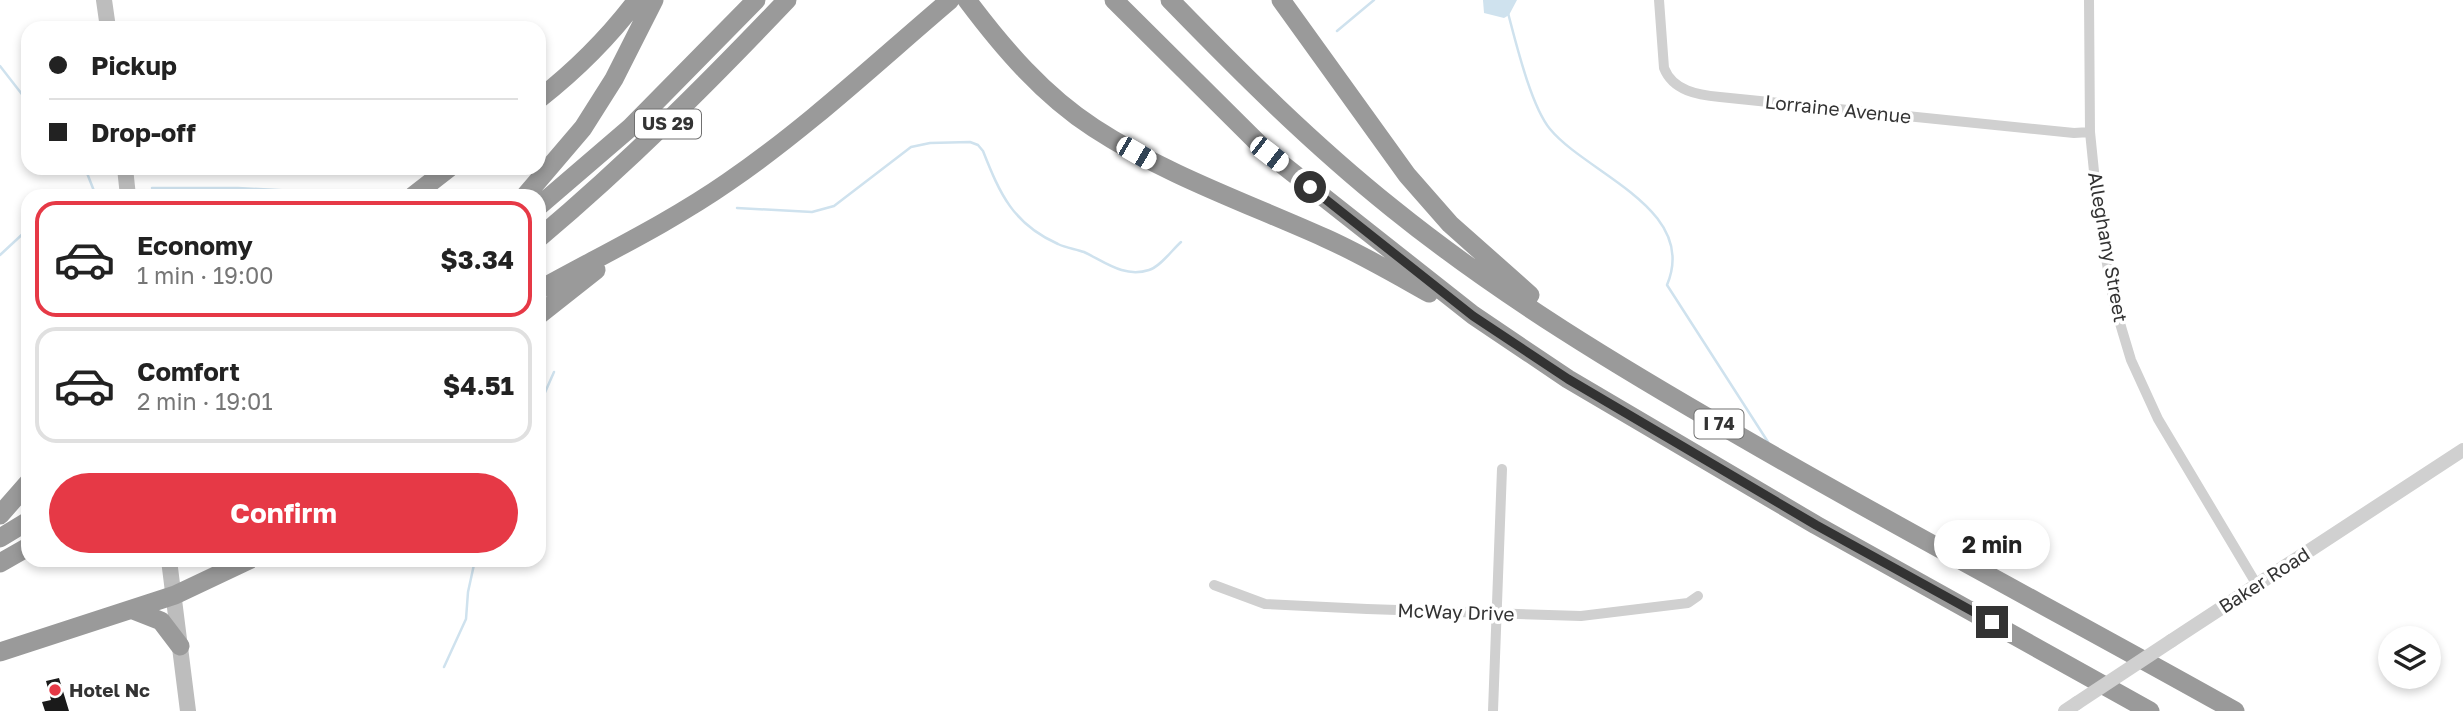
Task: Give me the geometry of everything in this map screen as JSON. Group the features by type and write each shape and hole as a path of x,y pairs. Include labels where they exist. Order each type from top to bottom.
{"highway":[{"path":"546,93 617,27 637,0"},
{"path":"546,171 583,128 614,79 654,0"},
{"name":"US 29","path":"546,200 631,127 757,0"},
{"name":"US 29","path":"546,232 664,127 787,0"},
{"path":"546,286 728,182 794,133 950,0"},
{"path":"967,0 1003,48 1046,91 1092,128 1159,166 1329,240 1473,316"},
{"name":"I 74","path":"1114,0 1269,154 1473,316 1568,379 1816,525 2150,711"},
{"name":"I 74","path":"1170,0 1274,107 1392,208 1498,286 1605,359 1926,542 2235,711"},
{"path":"1281,0 1407,175 1450,224 1605,359"},
{"path":"422,189 440,175"},
{"path":"531,189 543,175"},
{"path":"546,310 655,226"},
{"path":"0,515 21,491"},
{"path":"0,538 21,526"},
{"path":"0,563 21,551"},
{"path":"0,652 175,595 234,567"},
{"path":"133,610 161,621 180,646"}],"main road":[{"path":"104,0 107,21"},
{"path":"170,567 188,711"}],"street":[{"name":"Lorraine Avenue","path":"1658,0 1664,68 1667,75 1688,92 1713,97 2074,133 2090,132"},
{"name":"Alleghany Street","path":"2089,0 2090,132 2098,211 2113,299 2132,360 2158,419 2257,585"},
{"name":"Baker Road","path":"2071,707 2463,450"},
{"path":"1493,711 1502,469"},
{"name":"McWay Drive","path":"1214,585 1265,604 1581,616 1688,603 1698,596"}],"water":[{"path":"1483,0 1517,0 1509,15 1504,18 1484,13"}],"building":[{"name":"Hotel Nc","path":"59,678 69,711 45,711 42,702 51,700 46,681"}],"waterway":[{"path":"1337,31 1374,0"},
{"path":"1508,13 1525,74 1543,119 1567,146 1634,195 1654,214 1667,235 1673,258 1667,285 1768,442"},
{"path":"0,66 21,93"},
{"path":"737,208 812,212 834,206 911,147 930,143 970,142 983,151 1002,194 1019,217 1043,236 1064,247 1084,252 1115,268 1140,272 1157,265 1181,242"},
{"path":"88,175 93,189"},
{"path":"152,188 257,189"},
{"path":"0,255 21,236"},
{"path":"546,390 554,372"},
{"path":"444,667 466,619 473,567"}],"place":[{"name":"Hotel Nc","path":"55,690"}],"route":[{"path":"1310,187 1473,316 1568,379 1816,525 1992,622"}]}
